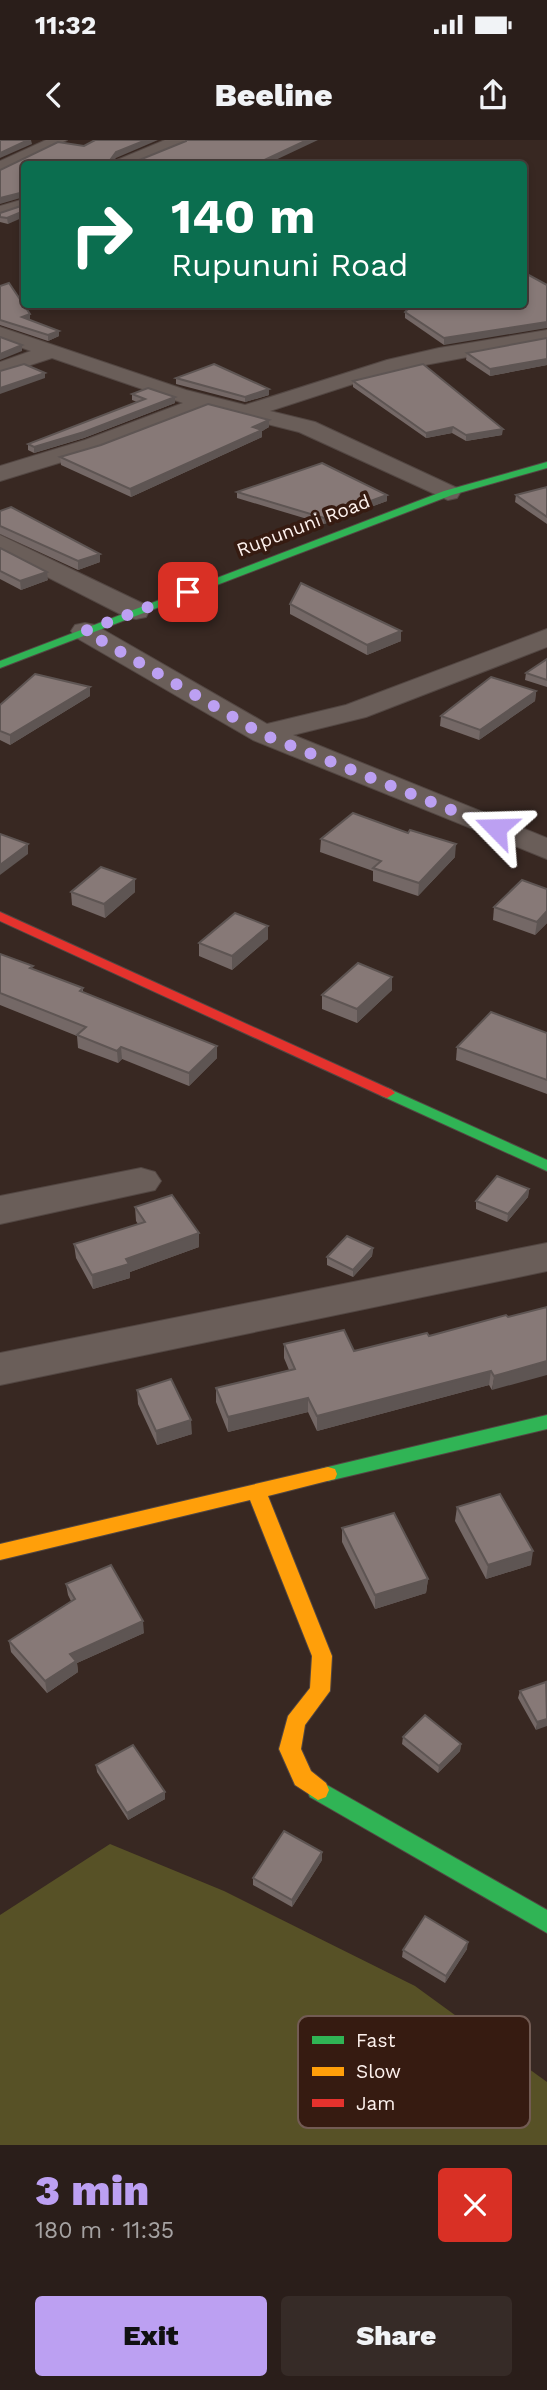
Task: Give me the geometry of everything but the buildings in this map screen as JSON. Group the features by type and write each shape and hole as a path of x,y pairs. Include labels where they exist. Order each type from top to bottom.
{"street":[{"path":"0,169 59,140"},
{"path":"130,161 179,140"},
{"path":"0,153 25,156"},
{"path":"0,212 21,205"},
{"path":"0,333 206,402 307,427 448,493"},
{"path":"248,411 331,383 413,360 547,336"},
{"path":"0,369 52,351"},
{"path":"0,474 93,445 206,402"},
{"name":"Rupununi Road","path":"0,666 136,611 448,493 547,465"},
{"path":"0,543 136,611"},
{"path":"85,631 262,734 547,849"},
{"path":"262,734 356,711 547,637"},
{"path":"0,916 547,1166"},
{"path":"0,1210 141,1181"},
{"path":"0,1369 547,1257"},
{"path":"0,1552 547,1422"},
{"path":"256,1490 322,1656 320,1691 295,1722 290,1749 303,1778 330,1800 547,1922"}],"shaded area":[{"path":"110,1844 224,1891 415,1986 456,2016 298,2016 298,2128 530,2128 530,2070 547,2082 547,2145 0,2145 0,1915"}],"traffic: fast":[{"path":"0,665 448,493 547,465"},
{"path":"387,1093 547,1166"},
{"path":"328,1474 547,1422"},
{"path":"318,1790 547,1922"}],"traffic: slow":[{"path":"0,1552 328,1474"},
{"path":"256,1490 322,1656 320,1691 295,1722 290,1749 303,1778 318,1790"}],"traffic: jam":[{"path":"0,916 387,1093"}],"route":[{"path":"188,592 85,631 262,734 496,828"}]}
